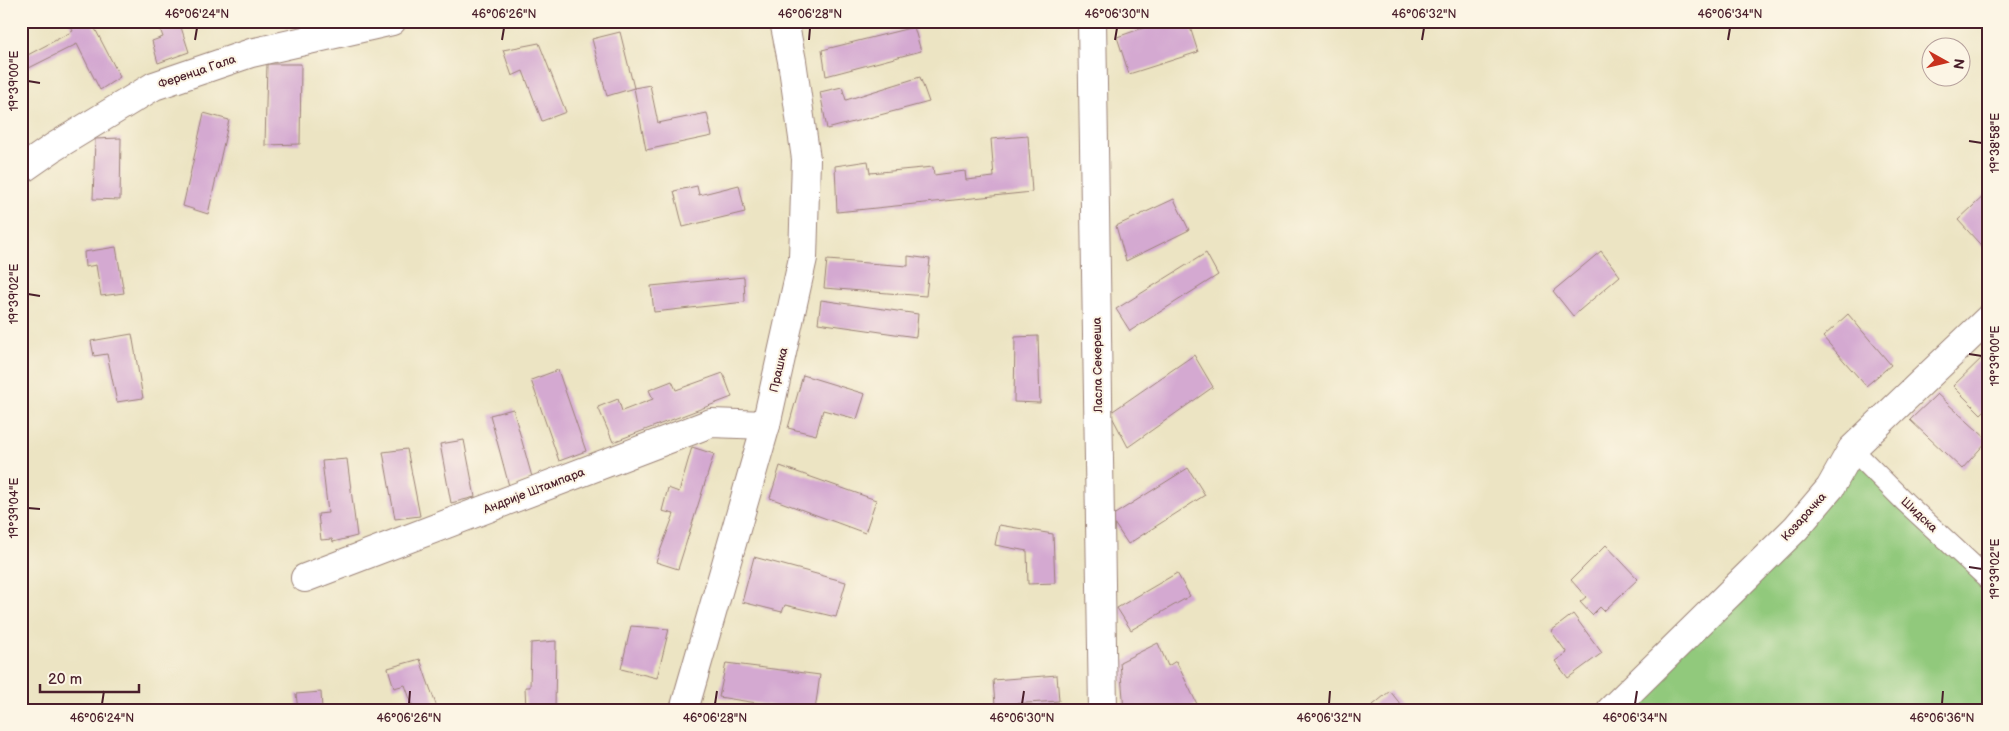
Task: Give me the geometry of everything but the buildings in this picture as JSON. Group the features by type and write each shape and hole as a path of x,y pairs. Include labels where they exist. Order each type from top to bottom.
{"street":[{"name":"Ференца Гала","path":"21,170 54,147 154,86 251,53 392,21"},
{"name":"Прашка","path":"684,710 766,424 803,258 806,159 792,61 784,21"},
{"name":"Ласла Секереша","path":"1092,21 1103,710"},
{"name":"Козарачка","path":"1611,710 1796,528 1830,488 1852,448 1988,318"},
{"name":"Андрије Штампара","path":"305,578 711,423 766,424"}],"lane":[{"name":"Шидска","path":"1852,448 1905,502 1988,579"}],"green space":[{"path":"1852,449 1988,573 1988,710 1611,710"}]}
